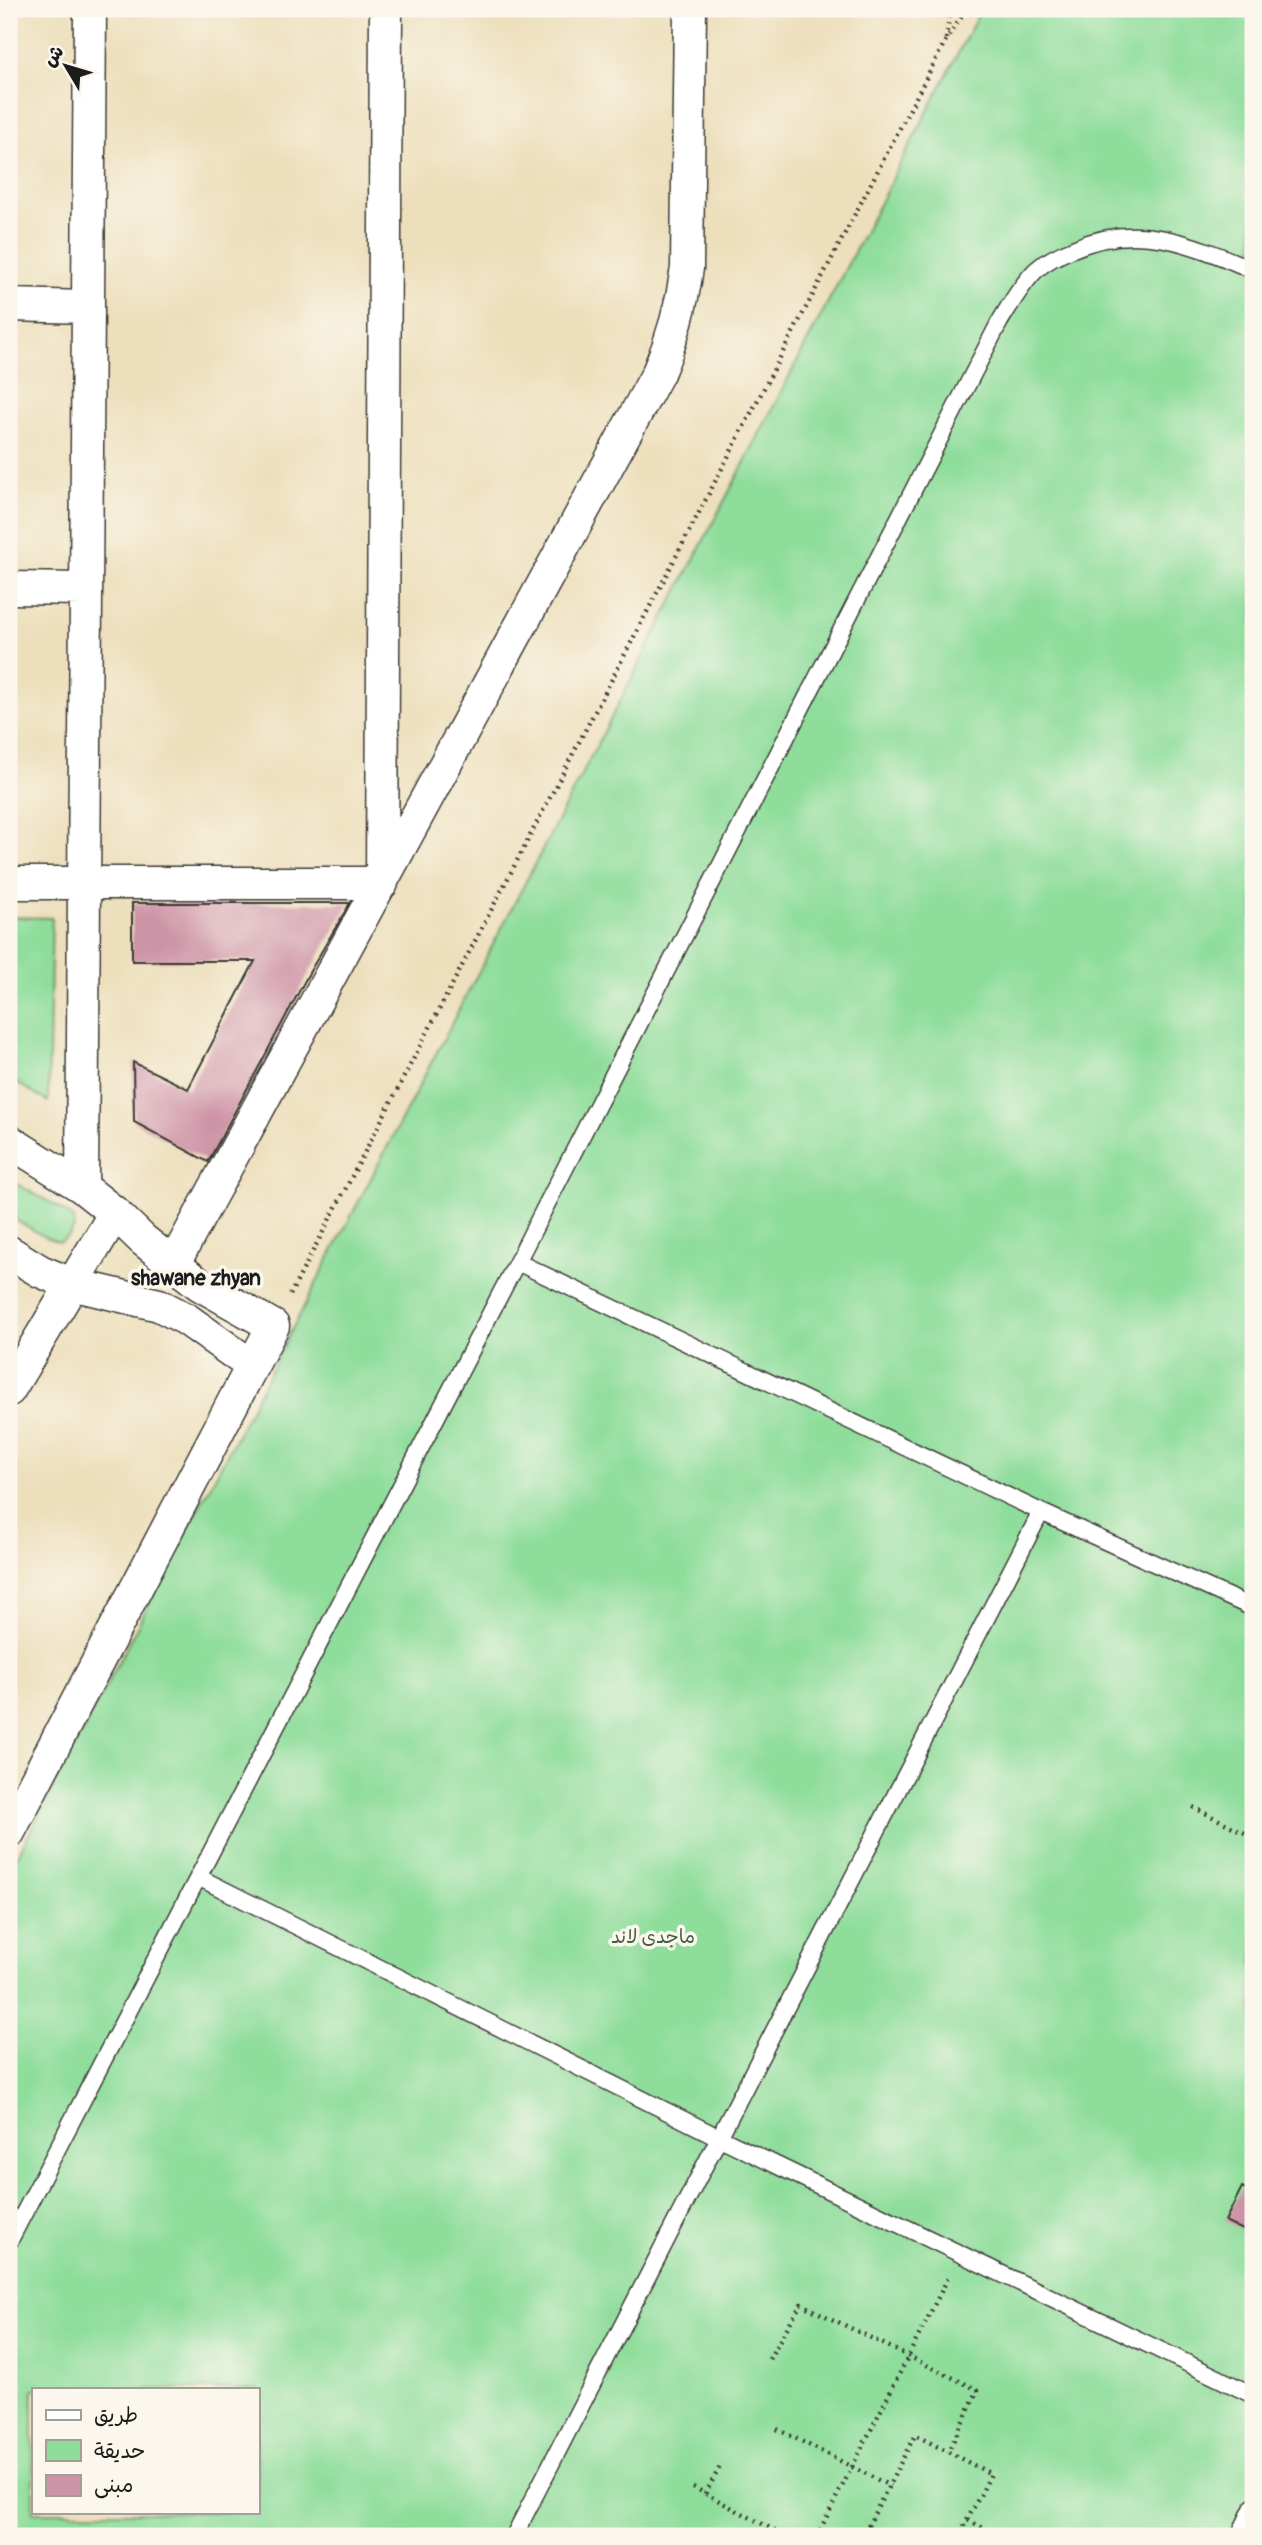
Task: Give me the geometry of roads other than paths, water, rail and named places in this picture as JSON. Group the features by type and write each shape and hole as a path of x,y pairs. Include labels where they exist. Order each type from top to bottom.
{"street":[{"path":"82,1187 90,9"},
{"path":"382,883 386,9"},
{"path":"173,1265 657,373 672,339 682,304 687,268 690,9"},
{"path":"9,305 88,307"},
{"path":"9,588 85,589"},
{"path":"9,883 382,883"},
{"path":"9,1141 82,1187 173,1265 226,1301 273,1326 9,1832"},
{"path":"9,1390 115,1213"},
{"path":"9,1252 40,1271 71,1284 159,1306 186,1319 252,1366"}],"lane":[{"path":"9,2242 1015,296 1037,269 1059,254 1089,242 1128,234 1164,238 1206,250 1253,270"},
{"path":"517,1262 1041,1512 1253,1608"},
{"path":"514,2536 1041,1512"},
{"path":"198,1877 718,2137 1253,2395"},
{"path":"1239,2536 1253,2507"}],"district":[{"name":"shawane zhyan","path":"196,1278"}],"park label":[{"name":"ماجدی لاند","path":"653,1936"}]}
